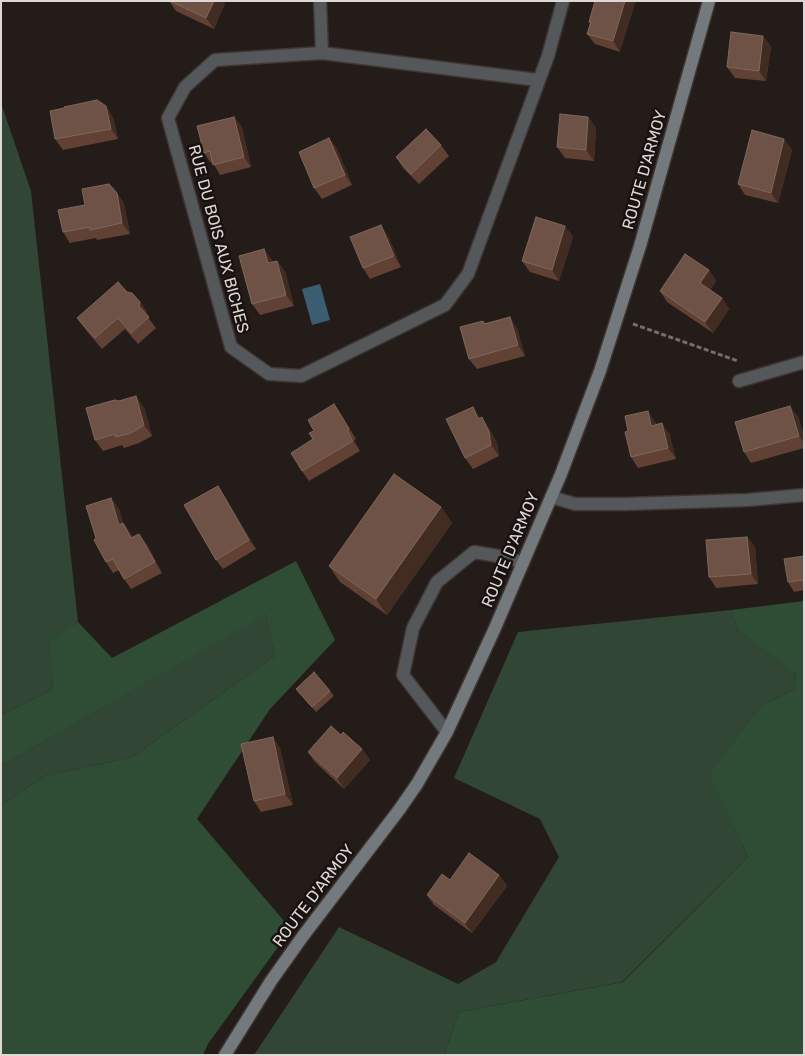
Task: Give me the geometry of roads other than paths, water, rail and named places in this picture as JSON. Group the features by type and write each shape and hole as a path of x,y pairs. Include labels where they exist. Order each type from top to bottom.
{"main road":[{"name":"ROUTE D'ARMOY","path":"226,1055 251,1013 303,936 403,804 433,757 495,628 585,414 618,318 709,1"}],"street":[{"path":"320,1 322,53"},
{"name":"RUE DU BOIS AUX BICHES","path":"538,80 322,53 214,60 185,87 168,118 231,348 269,374 301,376 444,304 468,274 556,32 563,1"},
{"path":"739,382 804,362"},
{"path":"551,497 575,504 626,504 747,500 804,495"},
{"path":"446,732 403,675 413,628 437,582 474,552 510,558 523,563"}],"water":[{"path":"320,284 330,320 312,325 302,289"}]}
